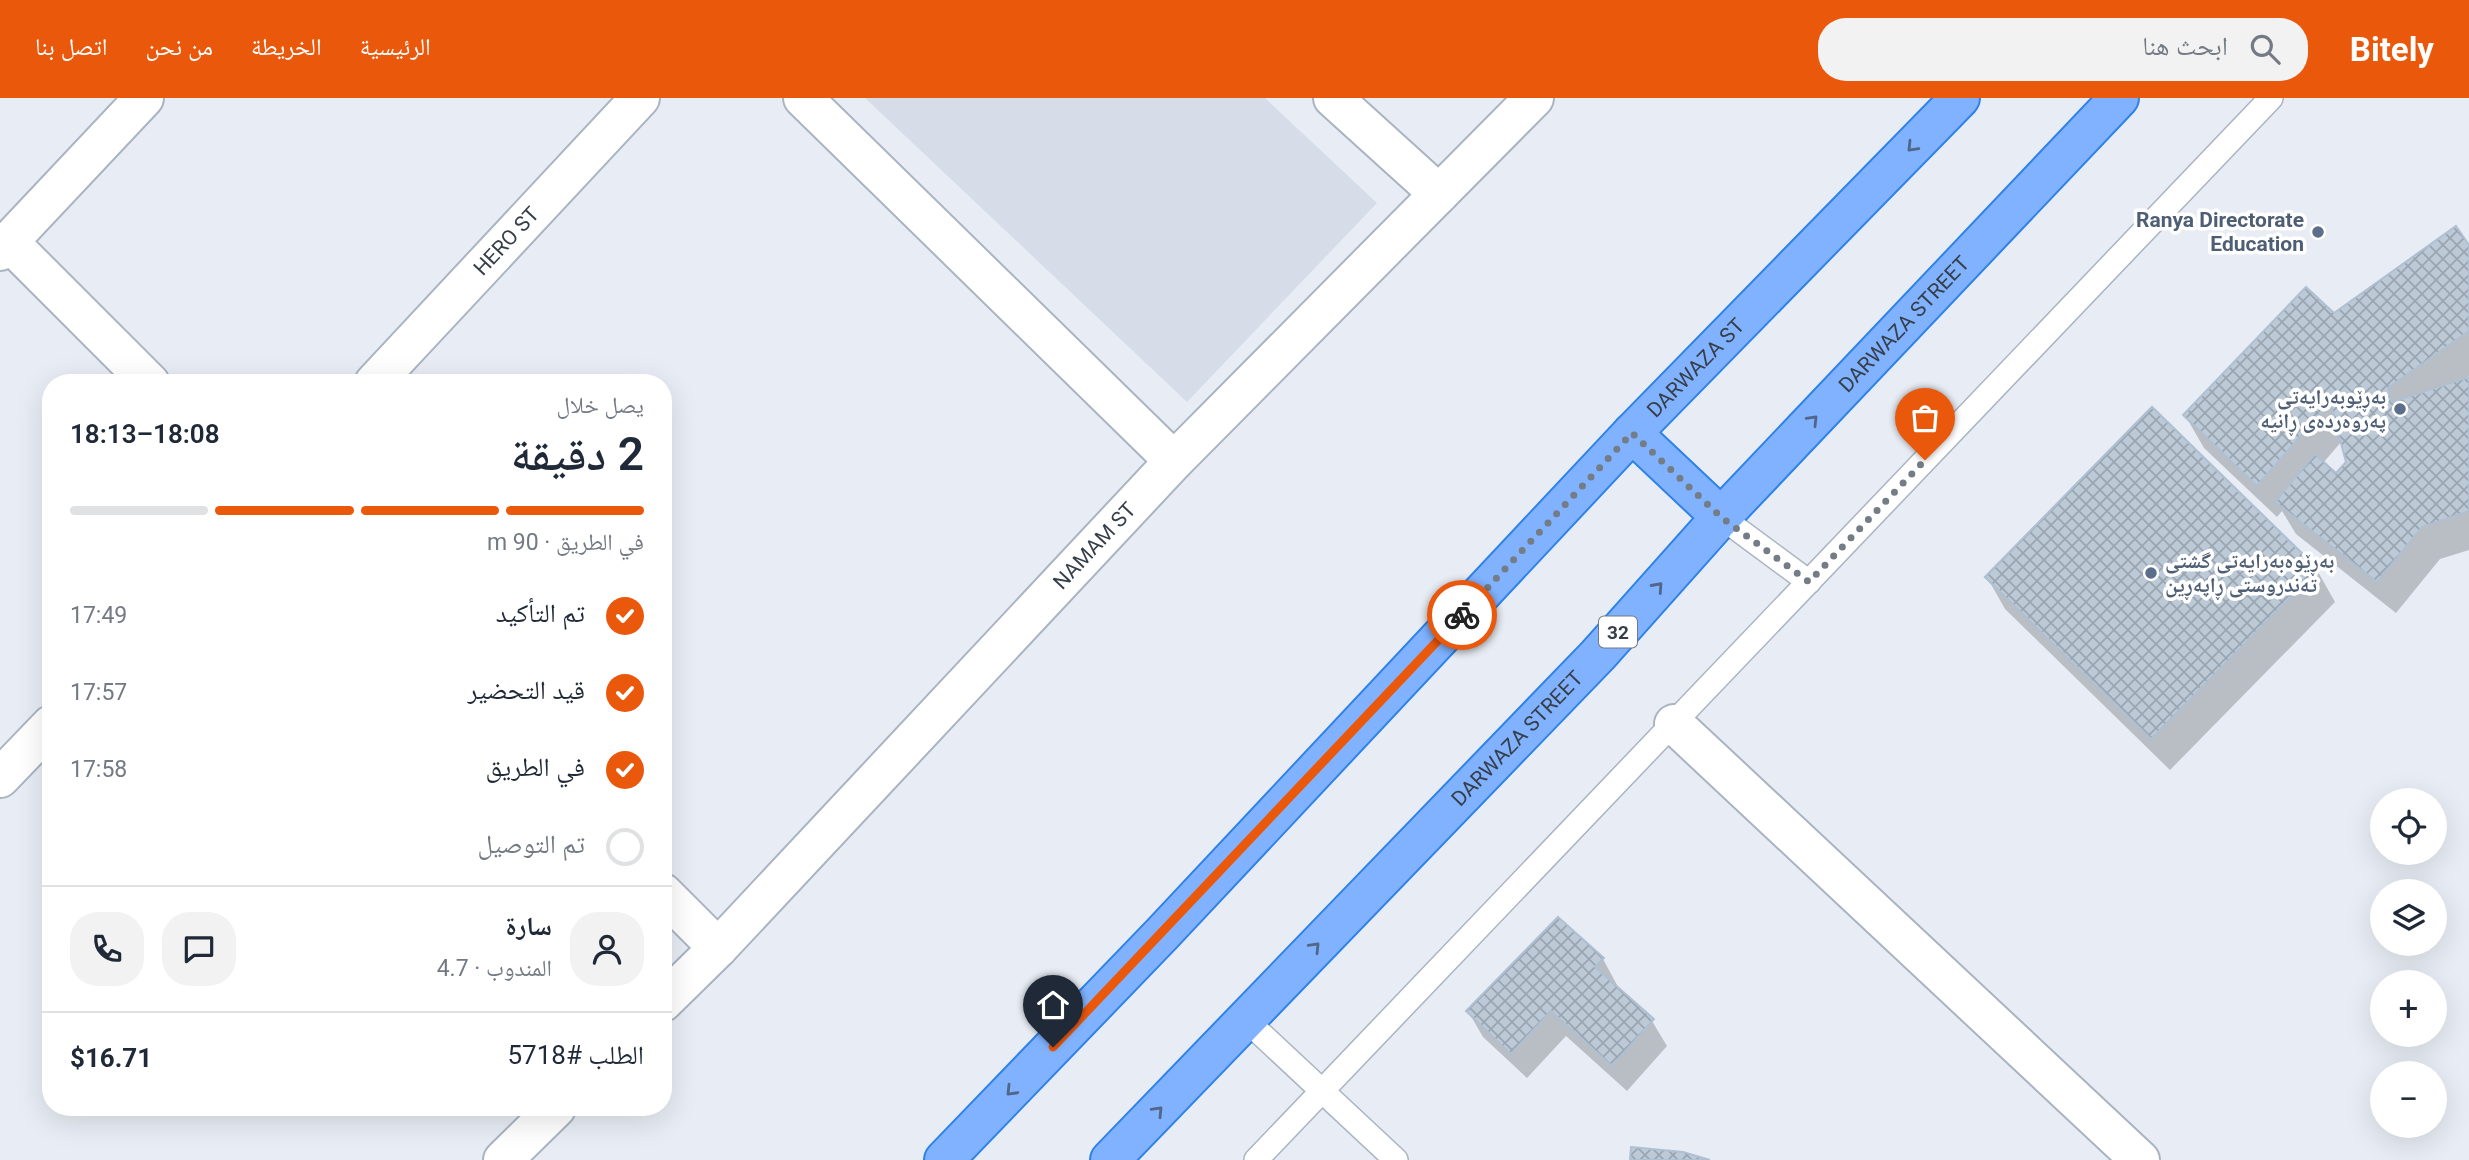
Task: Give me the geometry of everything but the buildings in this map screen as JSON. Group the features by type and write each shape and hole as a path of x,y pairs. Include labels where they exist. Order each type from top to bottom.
{"highway":[{"name":"DARWAZA ST","path":"944,1160 1163,934 1632,433 1960,98"},
{"name":"DARWAZA STREET","path":"1110,1160 1598,654 1721,517 2119,98"},
{"path":"1632,433 1721,517"}],"street":[{"path":"140,374 4,247 144,98"},
{"name":"HERO ST","path":"382,374 640,98"},
{"path":"803,98 1174,461"},
{"path":"1332,98 1439,194"},
{"name":"NAMAM ST","path":"672,993 718,948 1174,461 1534,98"},
{"path":"1674,724 2140,1160"},
{"path":"0,778 42,734"},
{"path":"672,903 718,948"},
{"path":"503,1160 548,1116"}],"lane":[{"path":"1256,1160 2272,98"},
{"path":"1721,517 1809,582"},
{"path":"1245,1019 1396,1160"}],"shaded area":[{"path":"865,98 1265,98 1377,203 1187,402"}],"way so far":[{"path":"1462,615 1632,433 1721,517 1809,582 1925,460"}],"place":[{"name":"Ranya Directorate Education","path":"2318,232"},
{"name":"بەڕێوبەرایەتی پەروەردەی ڕانیە","path":"2400,409"},
{"name":"بەڕێوەبەرایەتی گشتی تەندروستی ڕاپەڕین","path":"2151,573"}],"route":[{"path":"1053,1047 1163,934 1462,615"}]}
